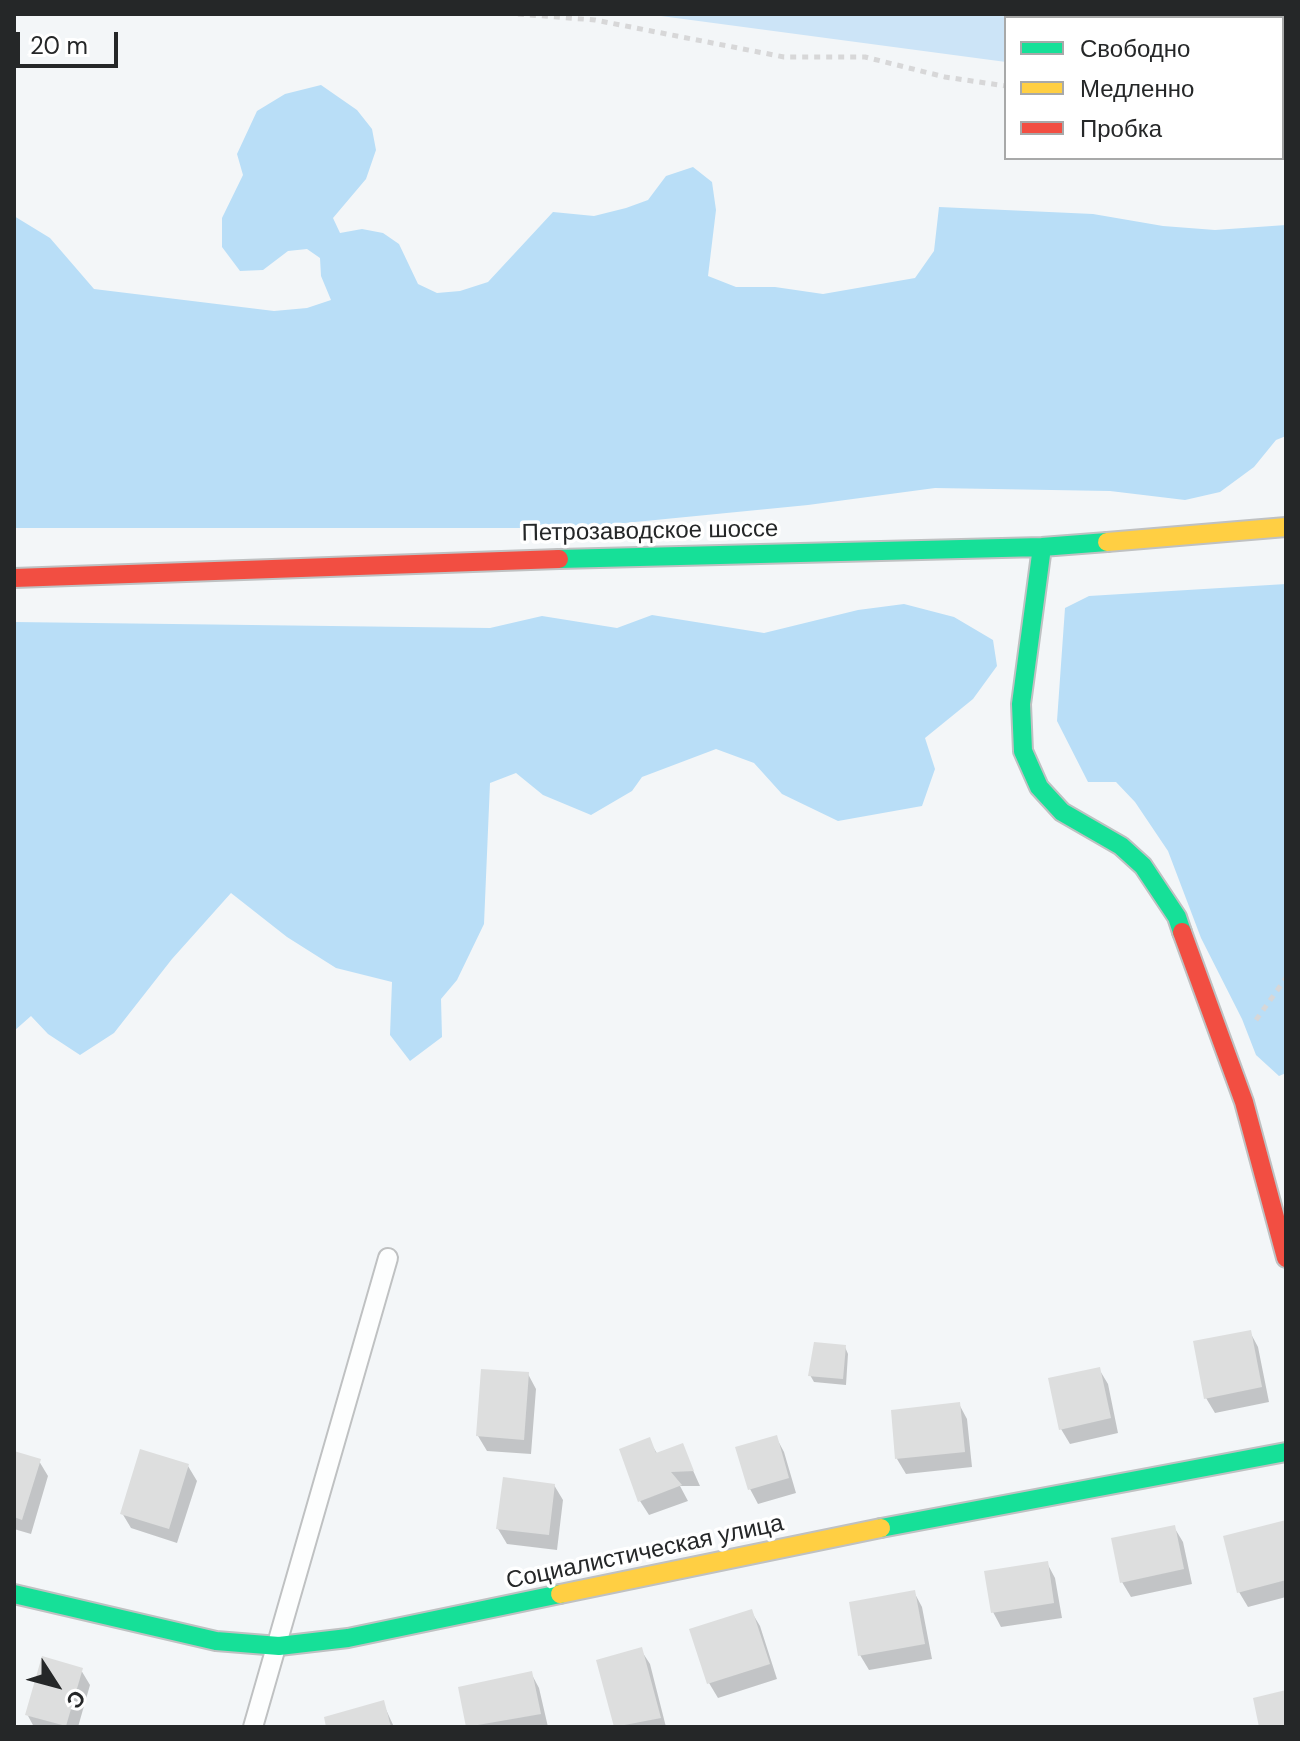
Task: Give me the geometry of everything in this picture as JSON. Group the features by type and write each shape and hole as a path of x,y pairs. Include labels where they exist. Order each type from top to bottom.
{"street":[{"name":"Петрозаводское шоссе","path":"14,578 431,562 1042,547 1286,527"},
{"path":"1042,547 1021,704 1023,751 1039,787 1062,812 1121,846 1143,866 1177,917 1244,1102 1286,1258"},
{"name":"Социалистическая улица","path":"14,1594 216,1641 279,1646 348,1638 939,1516 1286,1452"}],"lane":[{"path":"253,1727 279,1646 388,1258"}],"path":[{"path":"518,14 595,20 698,39 739,52 784,57 865,57 945,77 1004,86"}],"shaded area":[{"path":"646,14 1286,14 1286,101 1284,16 1004,16 1004,62"},
{"path":"321,85 357,110 372,129 376,150 366,179 333,218 340,233 362,229 383,233 399,244 418,284 437,293 460,291 488,282 553,212 594,216 626,208 648,200 666,176 693,167 712,182 716,210 708,276 736,287 775,287 823,294 915,278 934,251 939,207 1093,214 1163,226 1215,230 1286,225 1286,436 1276,440 1254,467 1220,492 1185,500 1110,491 935,488 808,505 574,528 14,528 14,216 50,238 94,289 274,311 307,308 331,300 321,276 320,258 307,249 288,251 263,270 240,271 222,247 222,218 243,175 237,154 257,111 285,94"},
{"path":"1286,584 1286,1073 1279,1076 1256,1055 1242,1019 1201,938 1168,851 1135,802 1116,782 1088,782 1057,721 1065,608 1089,596"},
{"path":"904,604 954,617 993,640 997,666 973,699 925,738 935,769 922,806 838,821 782,794 754,763 716,749 642,777 632,791 591,815 543,795 516,773 490,783 484,924 457,980 441,999 442,1037 410,1061 390,1035 392,982 336,968 287,937 231,893 172,959 114,1033 80,1055 48,1034 31,1016 14,1031 14,622 490,628 542,616 617,628 652,615 764,633 858,610"}],"building":[{"path":"1251,1330 1262,1387 1204,1399 1193,1341"},
{"path":"814,1342 846,1345 843,1379 808,1376"},
{"path":"1100,1367 1111,1418 1059,1430 1048,1378"},
{"path":"481,1369 529,1372 524,1440 476,1436"},
{"path":"960,1402 965,1452 895,1459 891,1410"},
{"path":"777,1435 789,1478 748,1490 735,1447"},
{"path":"650,1437 656,1453 683,1443 694,1471 671,1472 682,1485 638,1502 619,1449"},
{"path":"140,1449 189,1464 169,1529 120,1514"},
{"path":"14,1451 41,1459 22,1520 14,1517"},
{"path":"503,1477 555,1484 549,1535 496,1529"},
{"path":"1286,1520 1286,1580 1237,1593 1223,1536"},
{"path":"1175,1525 1184,1569 1120,1583 1111,1538"},
{"path":"1048,1561 1054,1603 991,1613 984,1571"},
{"path":"915,1590 925,1644 858,1656 849,1602"},
{"path":"752,1609 770,1664 707,1684 689,1629"},
{"path":"642,1647 661,1718 614,1727 596,1660"},
{"path":"42,1656 83,1668 66,1726 25,1715"},
{"path":"532,1671 541,1714 466,1727 458,1687"},
{"path":"1286,1690 1286,1727 1259,1727 1253,1698"},
{"path":"384,1700 391,1727 326,1727 324,1717"}],"traffic: fast":[{"path":"559,559 1042,547 1107,542"},
{"path":"1042,547 1021,704 1023,751 1039,787 1062,812 1121,846 1143,866 1177,917 1182,932"},
{"path":"881,1528 1286,1452"},
{"path":"14,1594 216,1641 279,1646 348,1638 560,1594"}],"traffic: slow":[{"path":"1107,542 1286,527"},
{"path":"560,1594 881,1528"}],"traffic: jam":[{"path":"14,578 559,559"},
{"path":"1182,932 1244,1102 1286,1258"}]}
